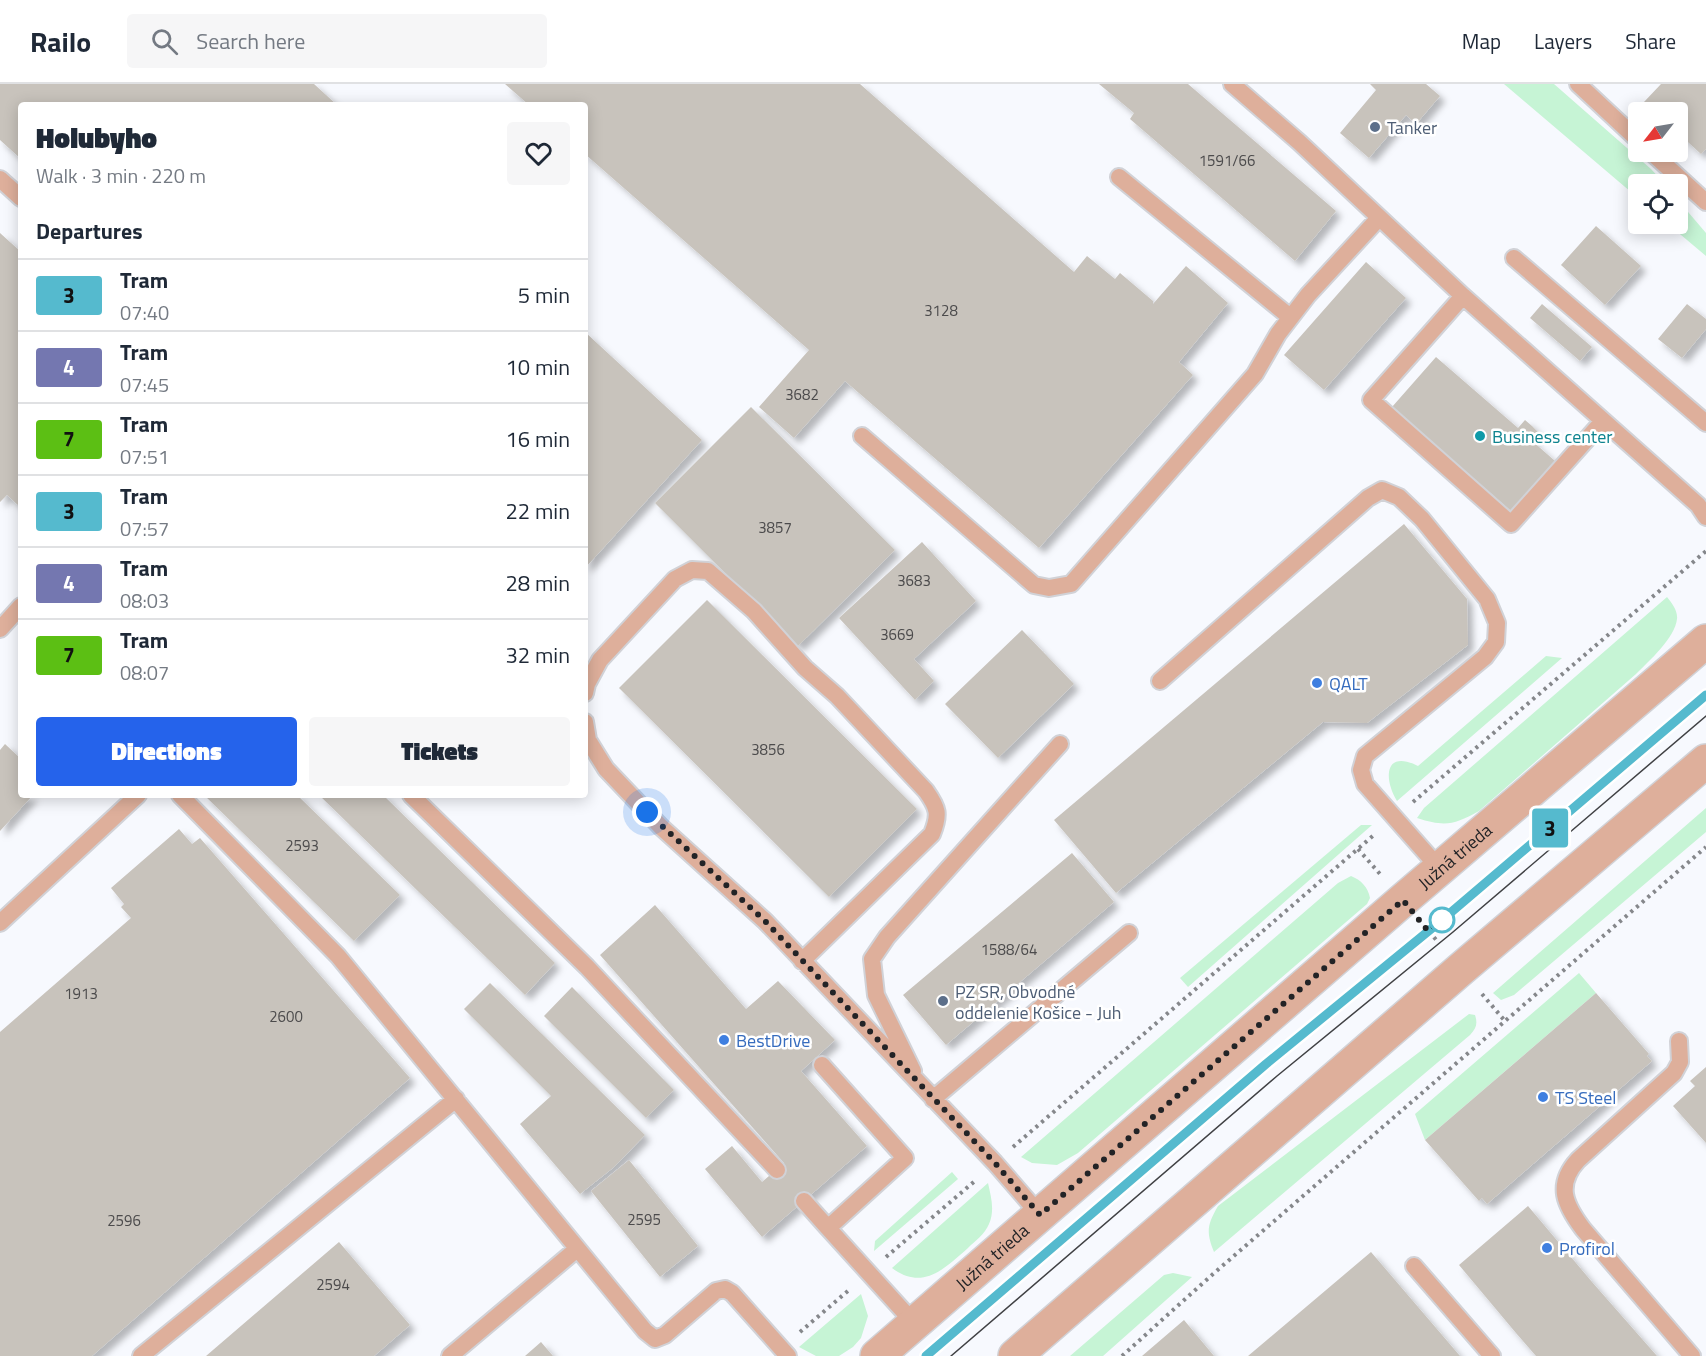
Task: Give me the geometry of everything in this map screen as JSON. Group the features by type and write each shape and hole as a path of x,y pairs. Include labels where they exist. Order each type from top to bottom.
{"street":[{"name":"Južná trieda","path":"877,1356 1706,641"},
{"path":"1015,1356 1461,969 1706,761"}],"lane":[{"path":"1232,84 1299,142 1463,296 1703,510"},
{"path":"1578,84 1628,131"},
{"path":"1662,162 1706,202"},
{"path":"1119,177 1290,317"},
{"path":"0,179 18,195"},
{"path":"862,436 1034,585 1049,588 1071,584 1255,374 1290,317 1379,218"},
{"path":"1514,258 1706,423"},
{"path":"1463,296 1371,400 1511,524 1603,421"},
{"path":"1160,681 1368,498 1382,490 1399,497 1422,519 1487,599 1497,623 1496,642 1485,657 1365,756 1361,770 1365,784 1440,869"},
{"path":"588,682 600,660 675,579 692,570 708,571 754,611 805,669 837,696 926,790 935,803 938,819 932,834 802,961"},
{"path":"0,629 18,609"},
{"path":"588,740 606,769 661,826 765,921 995,1163 1040,1215"},
{"path":"920,1085 876,995 872,959 887,937 1060,744"},
{"path":"0,923 135,798"},
{"path":"183,798 338,956 645,1331 655,1339 665,1335 716,1291 725,1288 784,1352"},
{"path":"414,798 586,966 777,1170"},
{"path":"933,1099 1129,933"},
{"path":"1679,1041 1680,1062 1674,1073 1578,1160 1569,1170 1564,1185 1571,1212 1583,1229 1692,1356"},
{"path":"822,1065 905,1158 828,1228"},
{"path":"141,1356 456,1099"},
{"path":"804,1201 915,1324"},
{"path":"450,1356 577,1249"},
{"path":"1413,1266 1492,1356"}],"path":[{"path":"784,1352 868,1273 1706,551"},
{"path":"1122,1356 1706,848"},
{"path":"1358,849 1505,1021"}],"green space":[{"path":"1504,84 1554,84 1628,149 1628,162 1643,162 1656,174 1628,174 1628,189"},
{"path":"1688,212 1706,233 1706,256 1680,234 1688,234"},
{"path":"1667,597 1677,613 1672,634 1661,649 1636,674 1479,811 1449,823 1435,823 1417,818 1424,808"},
{"path":"1546,656 1562,658 1397,801 1389,775 1393,764 1399,761 1418,766"},
{"path":"1706,808 1706,832 1514,995 1501,1000 1493,993"},
{"path":"1361,825 1372,825 1188,987 1180,978"},
{"path":"1351,876 1368,890 1370,898 1367,904 1078,1153 1057,1165 1032,1163 1021,1157 1338,883"},
{"path":"1579,973 1596,993 1425,1140 1415,1114"},
{"path":"1469,1014 1475,1015 1476,1021 1475,1028 1470,1035 1214,1252 1209,1229 1218,1206"},
{"path":"952,1172 958,1179 874,1251 875,1241"},
{"path":"988,1183 992,1204 991,1219 985,1231 968,1248 942,1270 923,1277 914,1278 903,1275 892,1268"},
{"path":"1173,1273 1192,1277 1103,1356 1070,1356 1164,1275"},
{"path":"861,1294 868,1316 861,1338 853,1347 839,1356 816,1356 799,1347"}],"building":[{"path":"0,84 314,84 334,102 18,102 18,156 0,140"},
{"path":"505,84 860,84 1074,272 1087,256 1115,279 1120,273 1153,301 1153,304 1186,266 1228,303 1179,362 1193,375 1039,548 845,381 794,438 759,407 809,350 588,157 588,102 526,102"},
{"path":"1099,84 1188,84 1336,211 1295,261 1130,119 1134,113"},
{"path":"1370,84 1426,84 1440,96 1416,124 1406,115 1369,158 1340,133 1376,90"},
{"path":"1661,84 1706,84 1706,149 1701,154 1688,142 1688,102 1644,102"},
{"path":"1596,226 1641,266 1605,305 1561,265"},
{"path":"0,233 18,249 18,505 7,495 0,502"},
{"path":"1366,262 1406,298 1324,390 1284,355"},
{"path":"1542,304 1592,347 1580,361 1530,318"},
{"path":"1687,304 1706,319 1706,329 1682,358 1658,339"},
{"path":"588,335 702,440 588,565"},
{"name":"Business center","path":"1436,357 1518,428 1525,420 1532,426 1538,432 1531,440 1555,461 1511,511 1392,407"},
{"path":"751,407 895,550 798,646 655,503"},
{"name":"QALT","path":"1404,524 1467,599 1468,645 1367,723 1323,722 1116,893 1054,820"},
{"path":"922,542 976,601 914,659 934,681 915,700 839,618"},
{"path":"707,600 917,809 829,897 619,688"},
{"path":"1022,630 1074,684 998,758 945,704"},
{"path":"5,744 18,756 18,798 30,798 0,831 0,750"},
{"path":"207,798 300,798 400,895 354,941"},
{"path":"322,798 386,798 555,963 525,995"},
{"path":"179,829 192,844 200,838 410,1078 92,1356 0,1356 0,1032 131,918 121,907 124,904 111,888"},
{"path":"1072,853 1114,902 946,1045 903,995"},
{"name":"BestDrive","path":"655,905 746,1009 778,981 835,1040 801,1071 867,1146 762,1237 705,1169 732,1146 762,1182 784,1163 600,955"},
{"path":"490,983 645,1135 614,1167 580,1194 520,1124 551,1096 464,1009"},
{"path":"572,987 674,1090 646,1118 544,1016"},
{"path":"1596,993 1649,1054 1647,1056 1652,1061 1487,1204 1482,1198 1479,1201 1425,1140"},
{"path":"1706,1067 1706,1143 1673,1106 1695,1086 1690,1081"},
{"path":"629,1160 698,1246 660,1277 591,1191"},
{"path":"1528,1206 1657,1356 1536,1356 1516,1333 1459,1265"},
{"path":"339,1242 410,1325 374,1356 206,1356"},
{"path":"1371,1252 1460,1356 1248,1356"},
{"path":"1184,1320 1214,1356 1142,1356"},
{"path":"541,1342 553,1356 525,1356"}],"tram line":[{"path":"926,1356 1266,1064 1442,920 1706,695"},
{"name":"3","path":"926,1356 1266,1064 1442,920 1706,695"},
{"path":"951,1356 1277,1076 1453,932 1706,716"}],"place":[{"name":"Tanker","path":"1375,127"},
{"name":"Business center","path":"1480,436"},
{"name":"QALT","path":"1317,683"},
{"name":"PZ SR, Obvodné oddelenie Košice - Juh","path":"943,1001"},
{"name":"BestDrive","path":"724,1040"},
{"name":"TS Steel","path":"1543,1097"},
{"name":"Profirol","path":"1547,1248"}],"route":[{"path":"647,812 765,921 995,1163 1040,1215 1403,900 1428,931 1442,920"}]}
